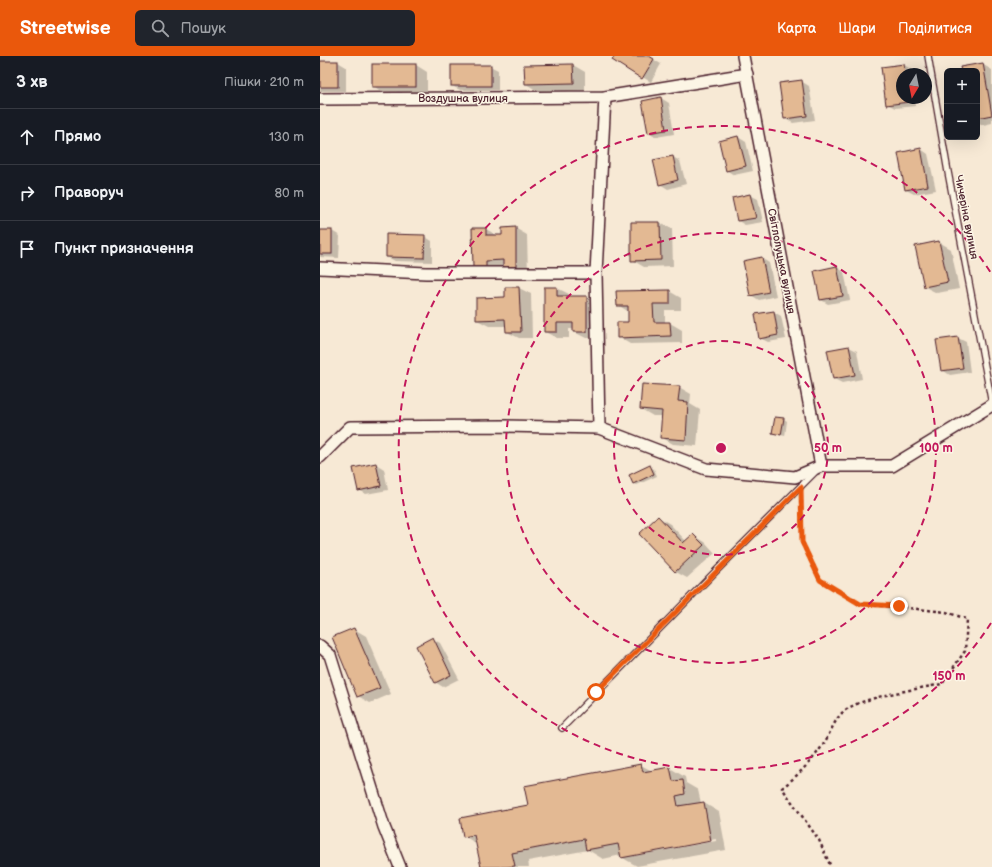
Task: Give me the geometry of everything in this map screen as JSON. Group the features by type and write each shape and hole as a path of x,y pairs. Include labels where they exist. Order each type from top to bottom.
{"street":[{"name":"Світлолуцька вулиця","path":"743,56 821,466"},
{"name":"Воздушна вулиця","path":"320,99 605,97 747,74"},
{"path":"599,428 596,273 605,97"},
{"path":"320,268 426,273 596,273"},
{"path":"320,456 350,427 505,426 599,428 706,469 795,477 821,466 892,466 992,405"},
{"path":"320,646 330,654 384,827 400,867"}],"lane":[{"name":"Чичеріна вулиця","path":"928,56 948,172 992,405"},
{"path":"562,728 821,466"}],"path":[{"path":"801,487 802,542 820,580 860,604 899,606 946,612 967,620 964,651 942,684 897,693 851,706 841,714 821,748 794,779 782,788 819,840 831,867"}],"building":[{"path":"615,56 649,56 654,59 642,79 612,60"},
{"path":"320,61 338,61 338,87 320,87"},
{"path":"983,63 992,115 980,117 980,68 960,67"},
{"path":"372,64 416,64 416,87 372,87"},
{"path":"573,64 574,83 525,84 524,65"},
{"path":"904,64 904,68 896,68 896,104 886,105 881,67"},
{"path":"451,65 491,65 491,86 451,86"},
{"path":"802,80 807,116 784,119 779,83"},
{"path":"661,97 666,130 648,133 642,101"},
{"path":"738,136 746,166 726,171 719,141"},
{"path":"921,148 928,186 905,190 898,153"},
{"path":"673,156 678,180 659,185 653,160"},
{"path":"750,194 756,218 737,221 732,198"},
{"path":"631,222 660,222 661,260 631,261"},
{"path":"516,227 516,267 503,268 503,260 486,261 486,267 473,267 472,228 486,228 486,235 502,235 502,228"},
{"path":"320,230 332,230 332,254 320,254"},
{"path":"386,234 425,235 424,258 386,257"},
{"path":"939,241 948,282 924,287 915,246"},
{"path":"762,257 769,292 750,296 743,261"},
{"path":"837,266 843,296 820,300 814,271"},
{"path":"505,287 519,287 521,332 506,332 505,319 476,320 476,298 505,297"},
{"path":"544,287 557,287 557,296 587,296 587,332 573,332 573,323 557,323 557,332 544,332"},
{"path":"670,290 670,304 653,304 654,322 670,322 671,336 617,338 617,322 628,322 628,306 617,306 616,291"},
{"path":"774,311 778,335 759,339 755,314"},
{"path":"958,337 963,368 941,371 936,340"},
{"path":"849,346 855,375 833,379 827,350"},
{"path":"642,384 680,386 678,401 688,402 686,440 660,438 662,411 640,409"},
{"path":"775,417 784,418 781,435 772,433"},
{"path":"376,463 381,486 358,491 353,468"},
{"path":"650,465 654,474 633,484 629,475"},
{"path":"658,516 683,543 693,534 704,545 675,572 639,534"},
{"path":"354,628 380,688 357,697 332,637"},
{"path":"433,637 451,675 435,683 416,646"},
{"path":"641,764 643,772 670,767 673,781 683,780 685,794 676,796 678,806 704,802 711,841 621,858 618,844 586,850 584,839 512,853 515,866 481,867 474,835 463,837 460,818 528,805 524,786"}],"route":[{"path":"596,692 801,487 802,542 820,580 860,604 899,606"}]}
